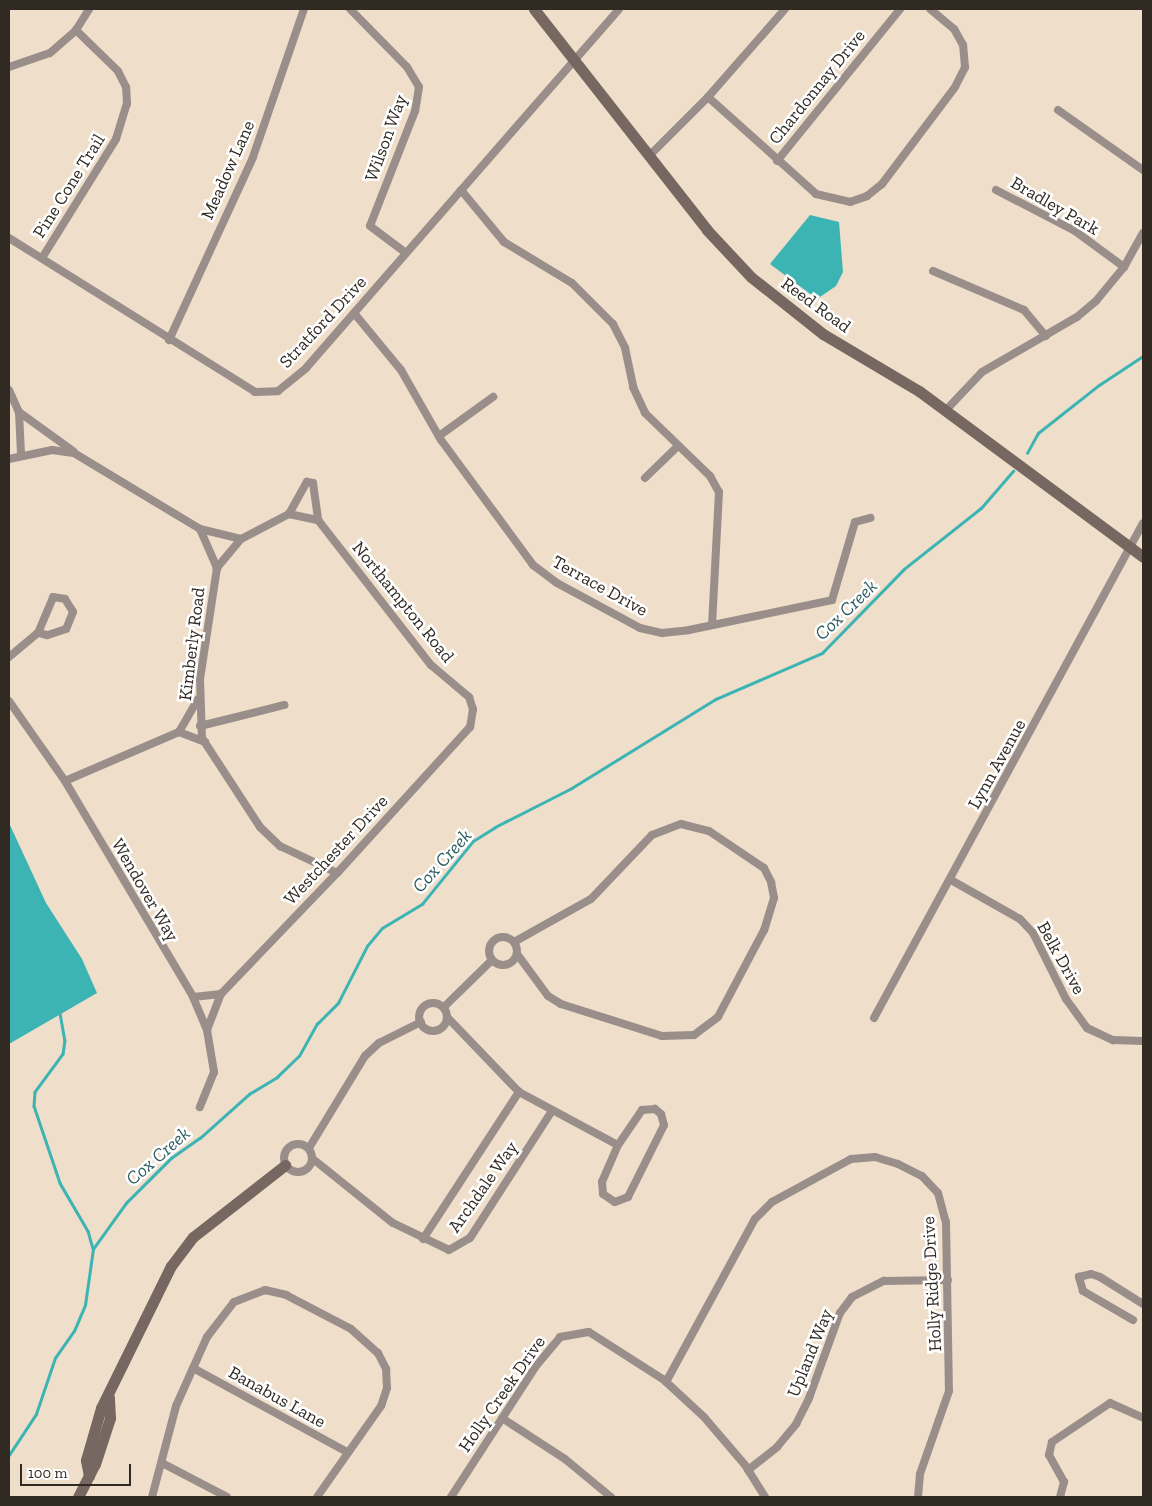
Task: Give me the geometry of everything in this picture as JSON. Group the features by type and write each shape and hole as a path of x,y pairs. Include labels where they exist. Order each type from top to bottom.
{"street":[{"path":"9,67 50,53 76,30 89,9"},
{"name":"Meadow Lane","path":"168,340 253,156 304,9"},
{"name":"Wilson Way","path":"350,9 406,67 418,86 415,111 370,226 406,253"},
{"name":"Reed Road","path":"534,9 575,58 649,156 732,259 782,304 823,334 946,410 1143,557"},
{"name":"Stratford Drive","path":"9,238 168,340 255,392 278,391 306,368 619,9"},
{"path":"649,156 708,97 785,9"},
{"name":"Chardonnay Drive","path":"777,161 900,9"},
{"path":"708,97 777,161 816,194 832,200 850,202 867,196 882,184 955,87 965,67 963,45 954,29 930,9"},
{"name":"Pine Cone Trail","path":"42,258 116,140 127,104 126,87 118,71 76,30"},
{"path":"1058,110 1143,170"},
{"path":"461,190 504,242 572,283 613,324 625,348 638,401 678,446 710,476 719,492 712,625"},
{"name":"Bradley Park","path":"996,190 1075,231 1124,266"},
{"path":"946,410 982,372 1046,336 1096,301 1124,266 1143,233"},
{"path":"934,271 1024,310 1046,336"},
{"name":"Terrace Drive","path":"354,313 401,370 439,436 516,546 547,576 640,628 662,633 712,625 832,600 856,522 870,518"},
{"path":"9,390 14,408 21,454"},
{"path":"439,436 493,397"},
{"path":"14,408 74,453 200,529 241,539 288,514 307,482 313,484 318,520 288,514"},
{"path":"645,478 678,446"},
{"path":"9,459 21,454 74,453"},
{"name":"Northampton Road","path":"318,520 431,665 469,697"},
{"name":"Lynn Avenue","path":"874,1018 951,880 1143,523"},
{"name":"Kimberly Road","path":"200,529 217,568 199,696 200,726 205,742 260,827 280,846 337,872"},
{"name":"Kimberly Road","path":"217,568 241,539"},
{"path":"9,657 38,633 53,597 65,599 73,612 66,629 47,636 38,633"},
{"path":"65,781 178,732 199,696"},
{"name":"Westchester Drive","path":"221,994 337,872 470,727 473,709 469,697"},
{"name":"Wendover Way","path":"9,701 65,781 192,996 207,1030 214,1072 200,1107"},
{"path":"200,726 284,705"},
{"path":"178,732 205,742"},
{"path":"681,824 709,832 764,868 771,882 774,898 764,930 718,1017 694,1035 662,1036 561,1004 548,996 517,954 514,942 591,899 652,835 681,824"},
{"name":"Belk Drive","path":"951,880 1020,919 1033,933 1066,999 1087,1028 1113,1040 1143,1041"},
{"path":"492,960 488,950 492,940 503,937 514,942"},
{"path":"492,960 507,964 517,954"},
{"path":"444,1007 492,960"},
{"path":"192,996 221,994 207,1030"},
{"path":"421,1022 424,1006 434,1002 444,1007 448,1018 519,1092 618,1145"},
{"path":"421,1022 433,1032 444,1028 448,1018"},
{"path":"309,1148 365,1056 380,1043 421,1022"},
{"name":"Archdale Way","path":"423,1239 519,1092"},
{"path":"655,1109 661,1114 664,1125 628,1197 615,1202 603,1194 602,1182 618,1145 642,1110 655,1109"},
{"name":"Archdale Way","path":"313,1159 363,1202 423,1239 449,1250 470,1238 552,1111"},
{"path":"298,1144 309,1148 313,1159 308,1170 297,1174 285,1165 282,1158 287,1148 298,1144"},
{"name":"Holly Ridge Drive","path":"666,1382 756,1219 772,1202 851,1159 875,1157 898,1164 922,1176 938,1193 946,1222 949,1391 920,1474 918,1497"},
{"path":"78,1497 89,1476 110,1418 108,1397 150,1306 171,1266 193,1237 285,1165"},
{"path":"1133,1320 1083,1291 1079,1277 1090,1274 1100,1278 1143,1304"},
{"name":"Upland Way","path":"748,1470 777,1447 796,1424 810,1398 840,1313 852,1297 884,1281 948,1280"},
{"path":"152,1497 176,1406 193,1368 220,1318 234,1302 253,1292 276,1291 338,1322 378,1353 388,1377 381,1406 317,1497"},
{"name":"Holly Creek Drive","path":"451,1497 536,1366 560,1337 573,1332 589,1332 666,1382 704,1417 748,1470 765,1497"},
{"name":"Banabus Lane","path":"193,1368 347,1452"},
{"path":"1060,1497 1064,1484 1049,1455 1052,1442 1110,1403 1143,1418"},
{"path":"502,1418 565,1459 611,1497"},
{"path":"162,1463 227,1497"}],"water":[{"path":"810,215 839,222 843,272 836,286 817,299 770,264"},
{"path":"9,823 46,903 82,959 97,993 9,1044"}],"waterway":[{"name":"Cox Creek","path":"1027,453 1038,433 1099,385 1143,356"},
{"name":"Cox Creek","path":"9,1455 36,1414 55,1358 74,1331 85,1305 93,1249 126,1203 171,1158 200,1138 249,1094 277,1077 299,1056 317,1024 338,1003 367,946 382,928 422,904 473,841 495,827 570,789 716,699 822,653 904,569 981,508 1013,471"},
{"path":"60,1013 65,1040 63,1054 35,1092 34,1106 60,1183 88,1231 93,1249"}]}
